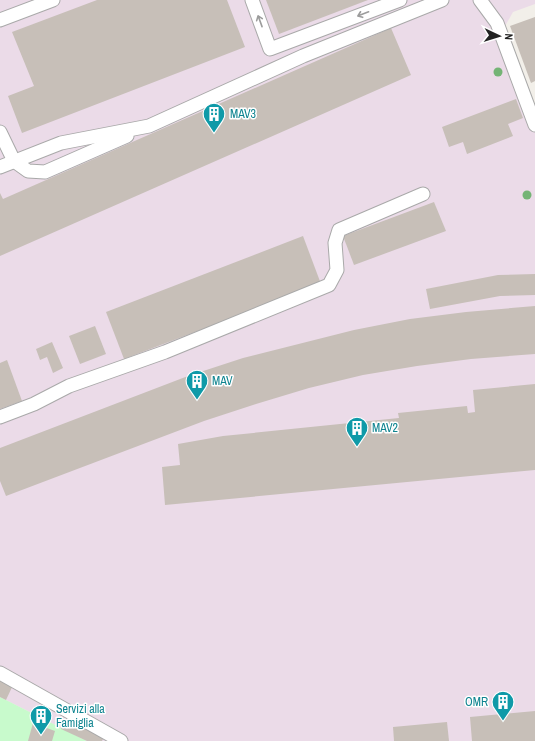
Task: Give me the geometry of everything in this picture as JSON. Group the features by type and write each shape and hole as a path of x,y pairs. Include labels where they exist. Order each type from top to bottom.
{"lane":[{"path":"0,20 53,0"},
{"path":"252,0 270,49 400,0"},
{"path":"0,132 14,161 28,171 45,172 303,56 442,0"},
{"path":"480,0 497,23 535,125"},
{"path":"0,167 61,143 149,126"},
{"path":"0,417 34,404 69,386 165,352 330,285 337,270 335,243 339,230 423,194"},
{"path":"0,673 121,741"}],"shaded area":[{"path":"0,0 535,0 535,4 513,12 504,28 535,109 535,741 87,741 0,697"}],"green space":[{"path":"0,697 87,741 0,741"}],"building":[{"path":"97,0 227,0 245,47 22,133 8,96 34,86 12,32"},
{"path":"266,0 368,0 279,34"},
{"path":"535,17 535,81 531,83 510,26"},
{"name":"MAV3","path":"391,28 411,75 0,256 0,193 3,199"},
{"path":"516,99 523,118 508,124 513,136 467,154 463,142 449,147 442,127"},
{"path":"434,202 446,231 354,265 343,236"},
{"path":"303,236 321,284 124,359 106,312"},
{"path":"535,274 535,295 500,296 430,309 426,289 498,275"},
{"name":"MAV","path":"535,306 535,354 471,359 363,375 309,388 204,421 6,496 0,481 0,448 188,376 243,358 354,330 410,319"},
{"path":"95,326 106,354 80,364 69,336"},
{"path":"52,342 63,368 53,373 47,357 40,360 36,349"},
{"path":"7,360 22,401 0,409 0,363"},
{"name":"MAV2","path":"535,384 535,470 165,505 162,467 180,465 178,444 223,436 399,418 398,413 467,406 468,413 475,412 473,390"},
{"path":"0,678 13,685 6,700 0,697"},
{"name":"OMR","path":"535,711 535,741 472,741 470,717"},
{"path":"68,715 106,733 102,741 87,741 61,729"},
{"path":"447,722 449,741 394,741 393,727"},
{"name":"Servizi alla Famiglia","path":"33,723 55,731 52,741 28,741"}],"place":[{"name":"MAV3","path":"214,134"},
{"name":"MAV","path":"197,400"},
{"name":"MAV2","path":"357,448"},
{"name":"OMR","path":"503,722"},
{"name":"Servizi alla Famiglia","path":"41,736"}]}
